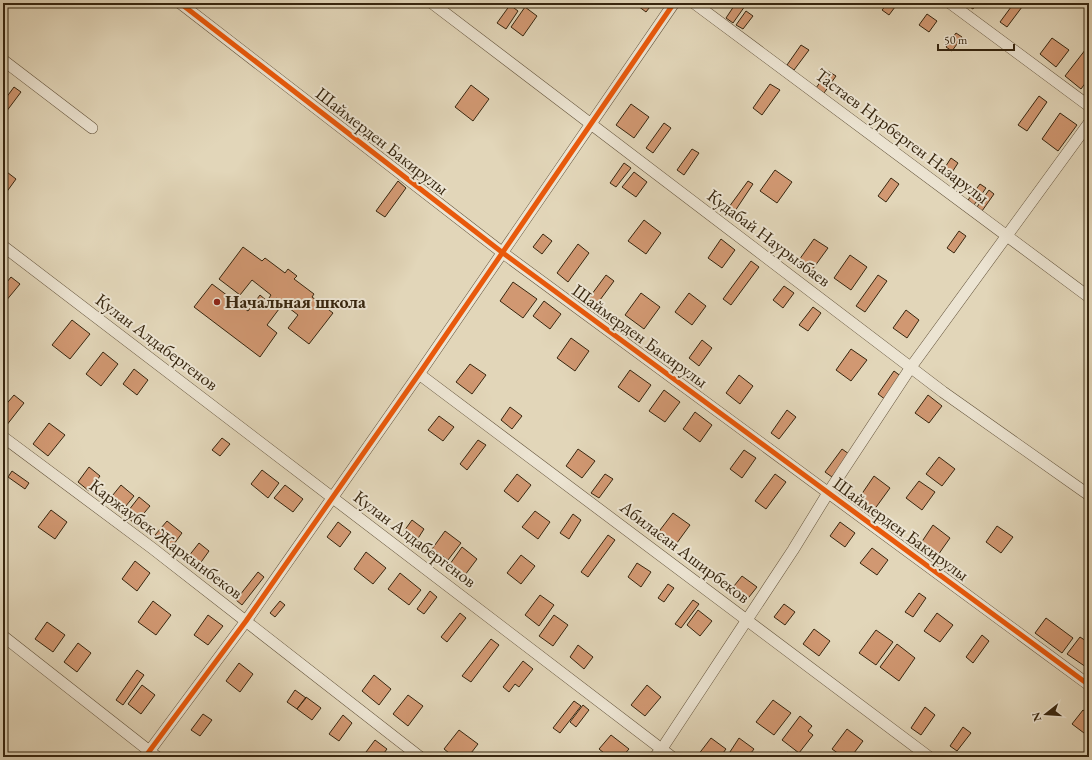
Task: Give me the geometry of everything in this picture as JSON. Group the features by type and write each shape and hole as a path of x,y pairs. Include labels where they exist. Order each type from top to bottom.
{"street":[{"name":"Шаймерден Бакирулы","path":"180,3 504,253 1089,685"},
{"name":"Кудабай Наурызбаев","path":"432,3 943,392 1089,495"},
{"path":"3,636 151,755 504,253 674,3"},
{"name":"Тастаев Нурберген Назарулы","path":"694,3 1089,297"},
{"path":"950,3 1089,106"},
{"path":"3,60 92,128"},
{"path":"658,753 793,550 828,493 911,367 1089,123"},
{"name":"Кулан Алдабергенов","path":"3,246 333,497 658,753 672,757"},
{"name":"Абиласан Аширбеков","path":"419,374 929,757"},
{"name":"Каржаубек Жаркынбеков","path":"3,437 152,548 420,757"}],"building":[{"path":"634,3 653,3 646,12"},
{"path":"736,3 740,3 745,6 733,23 726,18"},
{"path":"888,3 898,3 889,15 882,10"},
{"path":"977,3 973,9 965,4"},
{"path":"1014,3 1022,7 1007,27 1000,22"},
{"path":"510,5 518,11 506,29 497,23"},
{"path":"525,7 537,16 523,36 511,27"},
{"path":"746,11 753,16 743,29 736,25"},
{"path":"927,14 937,21 929,32 919,25"},
{"path":"956,33 962,37 952,51 946,47"},
{"path":"1052,38 1069,50 1056,67 1040,54"},
{"path":"801,45 809,50 794,70 787,65"},
{"path":"1089,45 1089,78 1081,89 1065,76"},
{"path":"828,71 836,76 824,93 816,88"},
{"path":"770,84 780,90 762,115 753,108"},
{"path":"471,85 489,99 473,121 455,107"},
{"path":"14,87 21,92 3,116 3,102"},
{"path":"1039,96 1047,102 1027,131 1018,125"},
{"path":"631,104 649,117 634,138 616,125"},
{"path":"1060,113 1077,125 1058,151 1042,139"},
{"path":"664,123 671,128 653,153 646,148"},
{"path":"692,149 699,153 684,175 677,170"},
{"path":"951,158 958,163 949,177 942,172"},
{"path":"624,163 631,168 616,187 610,183"},
{"path":"3,169 16,179 3,197"},
{"path":"775,170 792,182 777,203 760,191"},
{"path":"634,172 647,182 636,197 622,187"},
{"path":"891,178 899,184 886,202 878,196"},
{"path":"398,181 406,188 385,217 376,211"},
{"path":"748,181 753,184 735,211 729,207"},
{"path":"980,184 986,188 974,205 968,200"},
{"path":"989,190 994,194 982,211 977,207"},
{"path":"644,220 661,233 646,254 628,241"},
{"path":"959,231 966,236 954,253 947,248"},
{"path":"543,234 552,241 542,254 533,247"},
{"path":"721,239 735,250 722,268 708,258"},
{"path":"814,239 828,248 812,270 799,260"},
{"path":"578,244 589,253 568,282 557,273"},
{"name":"Начальная школа","path":"243,247 262,261 265,258 285,273 288,269 297,276 294,279 314,294 312,297 333,313 309,344 288,328 298,315 276,298 271,303 279,309 267,325 277,333 260,357 194,307 212,284 248,311 260,295 267,301 271,295 252,280 240,295 219,279"},
{"path":"850,255 867,267 851,290 834,278"},
{"path":"751,261 759,267 731,305 723,299"},
{"path":"606,275 614,281 597,304 589,298"},
{"path":"878,275 887,281 865,312 856,306"},
{"path":"11,277 20,284 5,302 3,300 3,287"},
{"path":"513,282 537,299 523,318 500,301"},
{"path":"784,286 794,293 783,308 773,300"},
{"path":"641,293 660,307 644,329 625,315"},
{"path":"689,293 706,306 692,325 675,312"},
{"path":"544,301 561,314 550,329 533,316"},
{"path":"813,307 821,313 808,331 799,325"},
{"path":"906,310 919,320 907,338 893,328"},
{"path":"72,320 90,334 70,359 52,345"},
{"path":"571,338 589,351 575,371 557,358"},
{"path":"702,340 712,348 699,366 689,358"},
{"path":"851,349 867,360 851,381 836,370"},
{"path":"103,352 118,364 101,386 86,374"},
{"path":"470,364 486,375 472,394 456,382"},
{"path":"134,369 148,380 137,395 123,384"},
{"path":"630,370 651,385 639,402 618,387"},
{"path":"894,371 902,377 886,400 878,394"},
{"path":"739,375 753,386 740,404 726,393"},
{"path":"664,390 680,402 665,422 649,411"},
{"path":"14,395 24,403 6,426 3,424 3,408"},
{"path":"928,395 942,406 929,423 915,413"},
{"path":"510,407 522,416 512,429 501,420"},
{"path":"787,410 796,417 779,439 771,433"},
{"path":"695,412 712,425 700,442 683,429"},
{"path":"439,416 454,427 443,441 428,430"},
{"path":"49,423 65,435 48,456 33,444"},
{"path":"222,438 230,444 220,456 212,450"},
{"path":"478,440 486,445 467,470 460,464"},
{"path":"578,449 595,461 582,478 566,466"},
{"path":"842,449 849,454 832,477 825,472"},
{"path":"744,450 756,458 742,478 730,469"},
{"path":"939,457 955,469 942,486 926,474"},
{"path":"89,467 100,476 89,491 78,482"},
{"path":"262,470 279,483 268,498 251,484"},
{"path":"12,471 29,483 25,489 8,477"},
{"path":"517,474 531,485 518,502 504,491"},
{"path":"605,474 613,479 599,498 591,493"},
{"path":"775,474 786,482 766,509 755,501"},
{"path":"874,476 890,488 874,510 859,498"},
{"path":"919,481 935,492 922,510 906,498"},
{"path":"121,485 134,496 121,512 108,501"},
{"path":"285,485 303,499 293,512 274,498"},
{"path":"139,497 150,506 135,524 125,515"},
{"path":"51,510 67,522 55,539 38,527"},
{"path":"535,511 550,522 538,539 522,527"},
{"path":"673,513 690,525 674,547 657,534"},
{"path":"573,514 581,520 569,539 560,533"},
{"path":"412,520 424,529 417,540 404,531"},
{"path":"167,521 182,533 171,548 155,535"},
{"path":"338,522 351,532 340,547 327,537"},
{"path":"840,522 855,533 845,547 830,536"},
{"path":"933,525 950,538 938,555 921,543"},
{"path":"997,526 1013,537 1001,553 986,542"},
{"path":"445,531 461,543 448,560 432,549"},
{"path":"608,535 615,540 588,577 581,572"},
{"path":"199,543 209,551 199,565 188,557"},
{"path":"462,547 477,559 465,575 450,564"},
{"path":"872,548 888,560 877,575 860,563"},
{"path":"366,552 386,568 373,584 354,569"},
{"path":"521,555 535,566 521,584 507,573"},
{"path":"135,561 150,573 137,591 122,579"},
{"path":"637,563 651,572 641,587 628,577"},
{"path":"258,572 264,577 242,605 236,600"},
{"path":"400,573 421,590 409,605 388,589"},
{"path":"742,576 757,587 745,602 730,591"},
{"path":"668,584 674,588 664,602 658,598"},
{"path":"430,591 437,597 424,614 417,609"},
{"path":"919,593 926,598 913,617 905,612"},
{"path":"540,595 554,605 539,626 525,615"},
{"path":"693,600 699,604 681,628 675,624"},
{"path":"153,601 171,615 156,635 138,622"},
{"path":"280,601 285,605 275,617 270,613"},
{"path":"784,604 795,612 785,625 774,617"},
{"path":"698,610 712,621 700,636 687,625"},
{"path":"460,613 466,618 447,642 441,637"},
{"path":"937,613 953,625 940,642 924,631"},
{"path":"208,615 223,626 208,645 194,635"},
{"path":"554,615 568,625 553,646 539,636"},
{"path":"1046,618 1073,638 1062,653 1035,633"},
{"path":"47,622 65,635 53,652 35,639"},
{"path":"814,629 830,641 819,656 803,644"},
{"path":"876,630 893,642 876,665 859,653"},
{"path":"982,635 989,641 973,663 966,657"},
{"path":"1080,637 1089,643 1089,663 1086,667 1067,654"},
{"path":"491,639 499,645 471,682 462,676"},
{"path":"78,643 91,653 77,672 64,662"},
{"path":"897,644 915,658 899,681 880,667"},
{"path":"578,645 593,657 584,669 570,657"},
{"path":"523,661 533,669 519,687 515,684 509,692 503,687"},
{"path":"239,663 253,674 240,692 226,681"},
{"path":"137,670 144,675 123,705 116,700"},
{"path":"374,675 391,689 379,705 362,691"},
{"path":"142,685 155,695 141,714 128,704"},
{"path":"647,685 661,697 645,716 631,705"},
{"path":"295,690 306,698 297,709 287,702"},
{"path":"408,695 423,706 408,726 393,714"},
{"path":"306,697 321,708 312,720 297,709"},
{"path":"773,700 791,713 774,735 756,722"},
{"path":"574,701 581,706 560,733 553,728"},
{"path":"583,705 589,710 576,727 570,722"},
{"path":"925,707 935,715 921,735 911,728"},
{"path":"1083,710 1089,714 1088,736 1072,724"},
{"path":"203,714 212,720 200,736 191,730"},
{"path":"343,715 352,723 339,741 329,734"},
{"path":"800,716 812,726 808,731 813,735 799,753 782,740"},
{"path":"963,727 971,733 957,751 950,746"},
{"path":"847,729 863,741 851,757 843,757 832,749"},
{"path":"459,730 478,744 468,757 454,757 444,749"},
{"path":"611,735 629,749 622,757 609,757 599,749"},
{"path":"711,738 726,749 720,757 701,757 698,755"},
{"path":"739,738 754,749 748,757 731,757 728,755"},
{"path":"375,740 387,749 381,757 364,757 363,756"},
{"path":"787,752 795,757 783,757"}],"cycle path":[{"path":"180,3 503,253 1089,685"},
{"path":"145,757 246,621 419,374 674,3"}],"place":[{"name":"Начальная школа","path":"217,302"}]}
